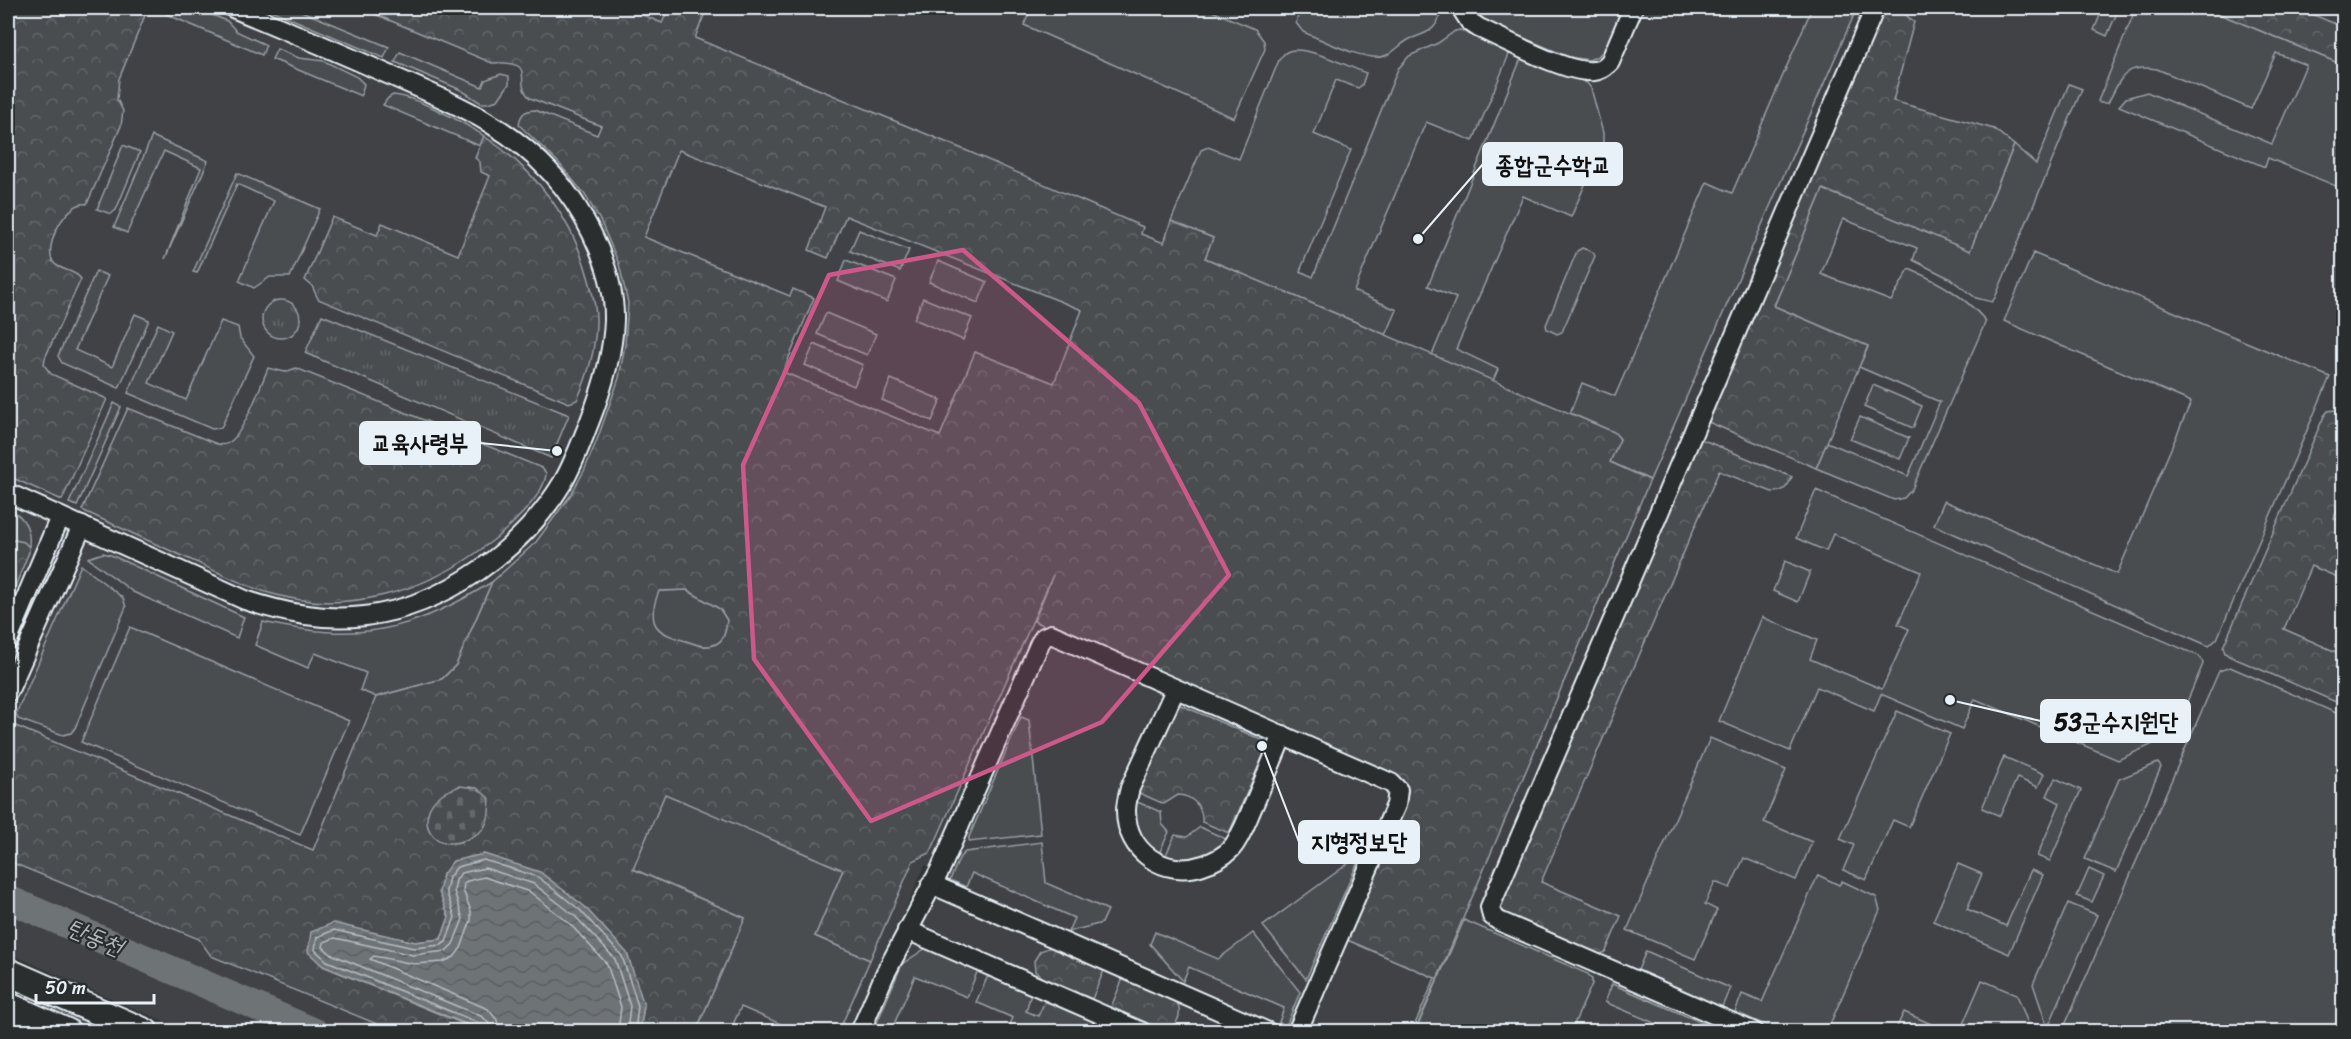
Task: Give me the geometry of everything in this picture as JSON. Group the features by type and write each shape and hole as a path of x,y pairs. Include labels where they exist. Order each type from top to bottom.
{"street":[{"path":"8,493 245,600 283,612 326,618 366,616 401,608 437,595 471,576 510,546 541,512 569,471 596,405 604,378 611,348 614,318 611,290 603,262 580,212 562,186 541,162 514,138 470,110 233,8"},
{"path":"1461,8 1470,22 1479,28 1569,68 1593,71 1603,69 1610,62 1633,8"},
{"path":"1754,1032 1499,921 1492,916 1490,907 1875,8"},
{"path":"8,640 60,517"},
{"path":"8,692 82,526"},
{"path":"860,1032 885,974 940,870 1040,643 1044,637 1052,634 1391,783 1398,790 1399,798 1297,1032"},
{"path":"1175,690 1130,788 1126,802 1127,819 1132,838 1140,849 1158,863 1171,868 1194,868 1230,850 1244,828 1283,735"},
{"path":"931,884 1268,1032"},
{"path":"907,930 1142,1032"},
{"path":"8,972 145,1032"},
{"path":"8,1006 67,1032"}],"highlighted area":[{"path":"963,250 1139,403 1229,575 1102,722 871,821 754,659 743,465 829,275"}],"shaded area":[{"path":"8,8 2343,8 2343,1031 867,1031 892,973 946,874 925,865 852,1031 186,1031 96,992 8,953"}],"green space":[{"path":"8,8 148,8 119,79 117,99 123,111 121,126 87,204 79,205 64,217 51,246 53,262 75,273 81,279 45,358 44,365 51,374 107,399 62,500 8,476"},
{"path":"169,8 195,8 227,21 236,31 266,45 262,55 166,14"},
{"path":"266,8 294,8 389,47 384,58"},
{"path":"360,8 606,8 638,13 662,23 669,8 707,8 695,38 1143,227 1141,234 1164,243 1171,221 1213,238 1205,258 1614,432 1620,439 1610,462 1650,480 1415,1031 1412,1031 1435,978 1345,939 1407,795 1399,779 1034,621 1053,575 934,845 930,853 913,861 870,960 815,936 843,870 665,794 633,869 745,918 696,1031 640,1031 644,1005 439,892 449,917 441,939 415,942 333,924 323,966 483,1032 394,1031 211,956 199,939 8,861 8,732 11,724 313,850 376,697 442,679 456,665 492,582 536,542 570,496 597,440 619,378 625,345 628,303 619,264 600,220 585,195 558,162 519,125 523,114 535,110 597,135 601,126 530,98 523,85 521,68 507,63 492,63","holes":["679,150 825,207 809,250 828,258 846,216 1082,310 1054,383 975,352 940,436 783,372 814,298 793,289 790,296 644,237","687,590 720,609 727,620 723,637 716,644 706,646 696,644 668,635 656,626 653,612 659,591"]},
{"path":"1023,8 1205,8 1255,29 1264,41 1265,49 1234,118 1024,25 1030,11"},
{"path":"1300,8 1437,8 1443,10 1431,30 1407,41 1387,55 1369,57 1303,32 1296,23"},
{"path":"1475,8 1624,8 1606,48 1598,56 1589,60 1569,57 1484,21"},
{"path":"1812,8 1857,8 1650,480 1610,462 1620,439 1614,432 1570,413 1582,383 1615,396 1707,182 1732,193"},
{"path":"2103,8 2119,8 2107,36 2094,30"},
{"path":"2136,8 2205,8 2343,65 2343,189 2268,158 2265,167 2119,106 2126,98 2147,92 2272,144 2306,65 2276,53 2251,109 2157,69 2146,68 2125,74 2108,103 2100,103 2098,101"},
{"path":"2205,8 2297,8 2343,27 2343,65"},
{"path":"1892,9 1902,12 1914,22 1893,101 1994,129 2014,145 1970,251 1823,189 1774,306 1868,346 1816,468 1706,421 1879,11"},
{"path":"1460,30 1510,52 1473,141 1426,122 1354,291 1397,310 1386,335 1205,258 1213,238 1171,221 1201,150 1208,147 1239,159 1283,55 1289,51 1306,51 1339,62 1366,73 1362,85 1358,88 1336,80 1314,134 1351,150 1300,271 1313,277 1398,69 1409,56"},
{"path":"277,49 299,58 324,61 357,77 364,84 361,96 272,59"},
{"path":"400,52 482,87 485,80 501,74 509,76 509,84 498,100 481,103 461,90 395,62"},
{"path":"1522,56 1587,83 1591,88 1603,133 1603,143 1571,217 1523,196 1456,349 1498,369 1493,381 1432,355 1456,298 1428,286"},
{"path":"2069,84 2082,89 1992,302 1976,298 1949,278 1913,260 1917,248 1843,219 1821,274 1891,301 1909,269 1951,290 1986,321 1912,489 1904,498 1894,500 1816,468 1827,442 1908,476 1940,402 1859,367 1868,347 1774,306 1823,189 1970,250 2014,145 2036,164"},
{"path":"393,95 414,100 465,124 484,136 480,146 383,105"},
{"path":"152,136 208,161 165,259 201,168 164,151 127,233 114,227"},
{"path":"484,136 520,165 550,198 573,237 582,258 594,302 595,335 584,382 577,400 569,403 318,299 312,286 305,280 332,217 377,235 382,223 458,255 490,176 481,172 480,162 475,158"},
{"path":"123,145 140,152 116,210 111,214 97,209"},
{"path":"237,173 320,209 290,277 270,277 254,288 239,281 274,201 237,184 197,273 193,272"},
{"path":"859,230 909,250 900,271 850,251"},
{"path":"1582,248 1593,252 1595,256 1562,332 1557,334 1547,329 1546,325 1577,251"},
{"path":"2033,253 2330,377 2217,639 2209,646 1934,525 1944,501 2117,574 2191,402 2004,321"},
{"path":"846,260 896,280 887,302 838,281"},
{"path":"938,261 987,282 978,303 929,282"},
{"path":"96,271 108,276 75,350 112,367 135,314 149,320 119,388 62,363 58,356"},
{"path":"923,298 972,318 963,340 914,319"},
{"path":"281,300 295,305 300,319 295,333 281,338 267,333 262,319 267,305"},
{"path":"826,313 876,334 867,355 817,334"},
{"path":"322,315 569,415 551,458 305,353"},
{"path":"221,321 238,327 240,338 254,356 221,428 212,429 128,393 158,324 172,331 149,383 186,400"},
{"path":"814,344 863,365 854,386 805,365"},
{"path":"268,368 285,372 296,368 542,468 546,473 544,482 532,502 495,539 463,562 438,576 384,595 327,602 269,593 233,580 82,510 128,408 223,445 231,441 241,428"},
{"path":"891,379 941,400 932,421 882,400"},
{"path":"1873,385 1922,406 1913,428 1864,407"},
{"path":"114,403 121,407 77,506 69,503"},
{"path":"2335,410 2343,414 2343,495 2334,518 2343,522 2343,575 2342,579 2311,566 2284,629 2343,655 2343,705 2229,656 2223,647 2324,416 2328,411"},
{"path":"1860,417 1909,438 1900,459 1850,439"},
{"path":"1701,439 1792,477 1785,489 1772,492 1719,471 1541,882 1621,916 1606,951 1594,955 1505,913 1500,907 1500,899 1696,442"},
{"path":"1816,490 2199,656 2203,664 2173,735 2118,760 1975,699 1962,729 1881,694 1874,711 1817,687 1790,751 1719,721 1762,617 1817,640 1810,659 1882,689 1909,629 1898,624 1921,572 1833,534 1826,551 1796,538"},
{"path":"8,508 19,515 26,524 29,547 24,543 8,542"},
{"path":"15,540 24,542 29,547 29,552 8,604 8,542"},
{"path":"51,553 61,555 8,679 8,654"},
{"path":"103,553 244,617 237,638 133,592 88,558"},
{"path":"1785,561 1810,572 1798,602 1773,591"},
{"path":"81,565 123,598 126,607 75,728 71,733 63,735 18,719 16,714"},
{"path":"492,582 456,665 442,679 376,697 360,690 366,673 315,653 308,668 255,645 263,622 327,632 382,629 408,623 434,613"},
{"path":"687,590 720,609 727,620 723,637 716,644 706,646 696,644 668,635 656,626 653,612 658,591"},
{"path":"130,627 349,721 300,835 81,742"},
{"path":"2230,667 2343,716 2344,1025 2341,1031 2062,1032 2219,671"},
{"path":"1176,703 1269,743 1229,833 1202,822 1199,807 1188,798 1178,795 1164,804 1137,792"},
{"path":"1897,711 1950,734 1909,827 1893,820 1866,880 1843,870 1854,845 1840,839"},
{"path":"1021,717 1029,720 1041,834 969,842 969,837"},
{"path":"1710,738 1786,770 1764,822 1812,842 1796,880 1744,858 1730,888 1715,882 1705,904 1717,910 1695,959 1627,930"},
{"path":"2004,757 2044,774 2038,787 2017,778 2000,816 1982,808"},
{"path":"2158,763 2161,767 2116,872 2085,859 2119,779"},
{"path":"2055,778 2081,790 2050,861 2037,856 2060,803 2047,796"},
{"path":"459,786 477,788 490,799 489,816 485,827 477,834 460,842 447,843 437,839 431,833 427,824 428,814 433,803 442,794"},
{"path":"665,793 843,870 815,936 870,960 839,1031 797,1031 741,1007 730,1031 696,1031 745,918 633,869"},
{"path":"1135,801 1161,812 1162,824 1169,832 1158,856 1139,832 1135,819"},
{"path":"1200,827 1226,839 1213,853 1199,859 1164,859 1175,835 1187,837"},
{"path":"1042,842 1046,883 1108,910 1102,923 1068,932 1074,918 972,873 966,887 950,880 960,857 965,852"},
{"path":"1353,860 1358,862 1306,979 1263,926"},
{"path":"1958,864 1982,874 1967,909 2006,926 2031,870 2043,875 2009,954 1933,921"},
{"path":"2089,869 2104,876 2092,902 2077,896"},
{"path":"1818,875 1839,885 1842,881 1876,897 1880,910 1828,1029 1831,1031 1780,1031 1735,1012 1742,994 1762,1002"},
{"path":"2068,903 2097,915 2049,1025 2046,1023 2033,984"},
{"path":"1464,920 1588,974 1592,979 1592,984 1571,1031 1415,1032"},
{"path":"1155,932 1218,959 1253,933 1300,992 1286,1026 1279,1022 1284,1008 1189,967 1183,981 1150,944"},
{"path":"1054,946 1105,968 1092,999 1043,978 1035,971 1034,961 1040,951"},
{"path":"926,948 978,970 967,997 915,976 891,1031 873,1032 902,964"},
{"path":"1646,951 1730,988 1722,1007 1638,970"},
{"path":"990,976 1031,994 1026,1011 1038,1016 1045,1001 1117,1031 1007,1031 1013,1018 976,1002"},
{"path":"1124,976 1177,1002 1179,1017 1175,1024 1167,1029 1161,1029 1111,1007"},
{"path":"1982,980 2017,995 2031,1031 1960,1031"},
{"path":"1612,984 1721,1031 1673,1031 1605,1002"},
{"path":"8,986 115,1031 96,1031 8,993"},
{"path":"1904,1012 1947,1031 1895,1031"}],"water":[{"path":"484,854 540,872 584,906 627,953 644,1005 640,1031 483,1031 323,966 308,952 311,932 333,923 415,942 441,939 449,917 439,892 443,874 453,861"}],"waterway":[{"name":"탄동천","path":"8,899 315,1032"}],"place":[{"name":"종합군수학교","path":"1418,239"},
{"name":"교육사령부","path":"557,451"},
{"name":"53군수지원단","path":"1950,700"},
{"name":"지형정보단","path":"1262,746"}]}
